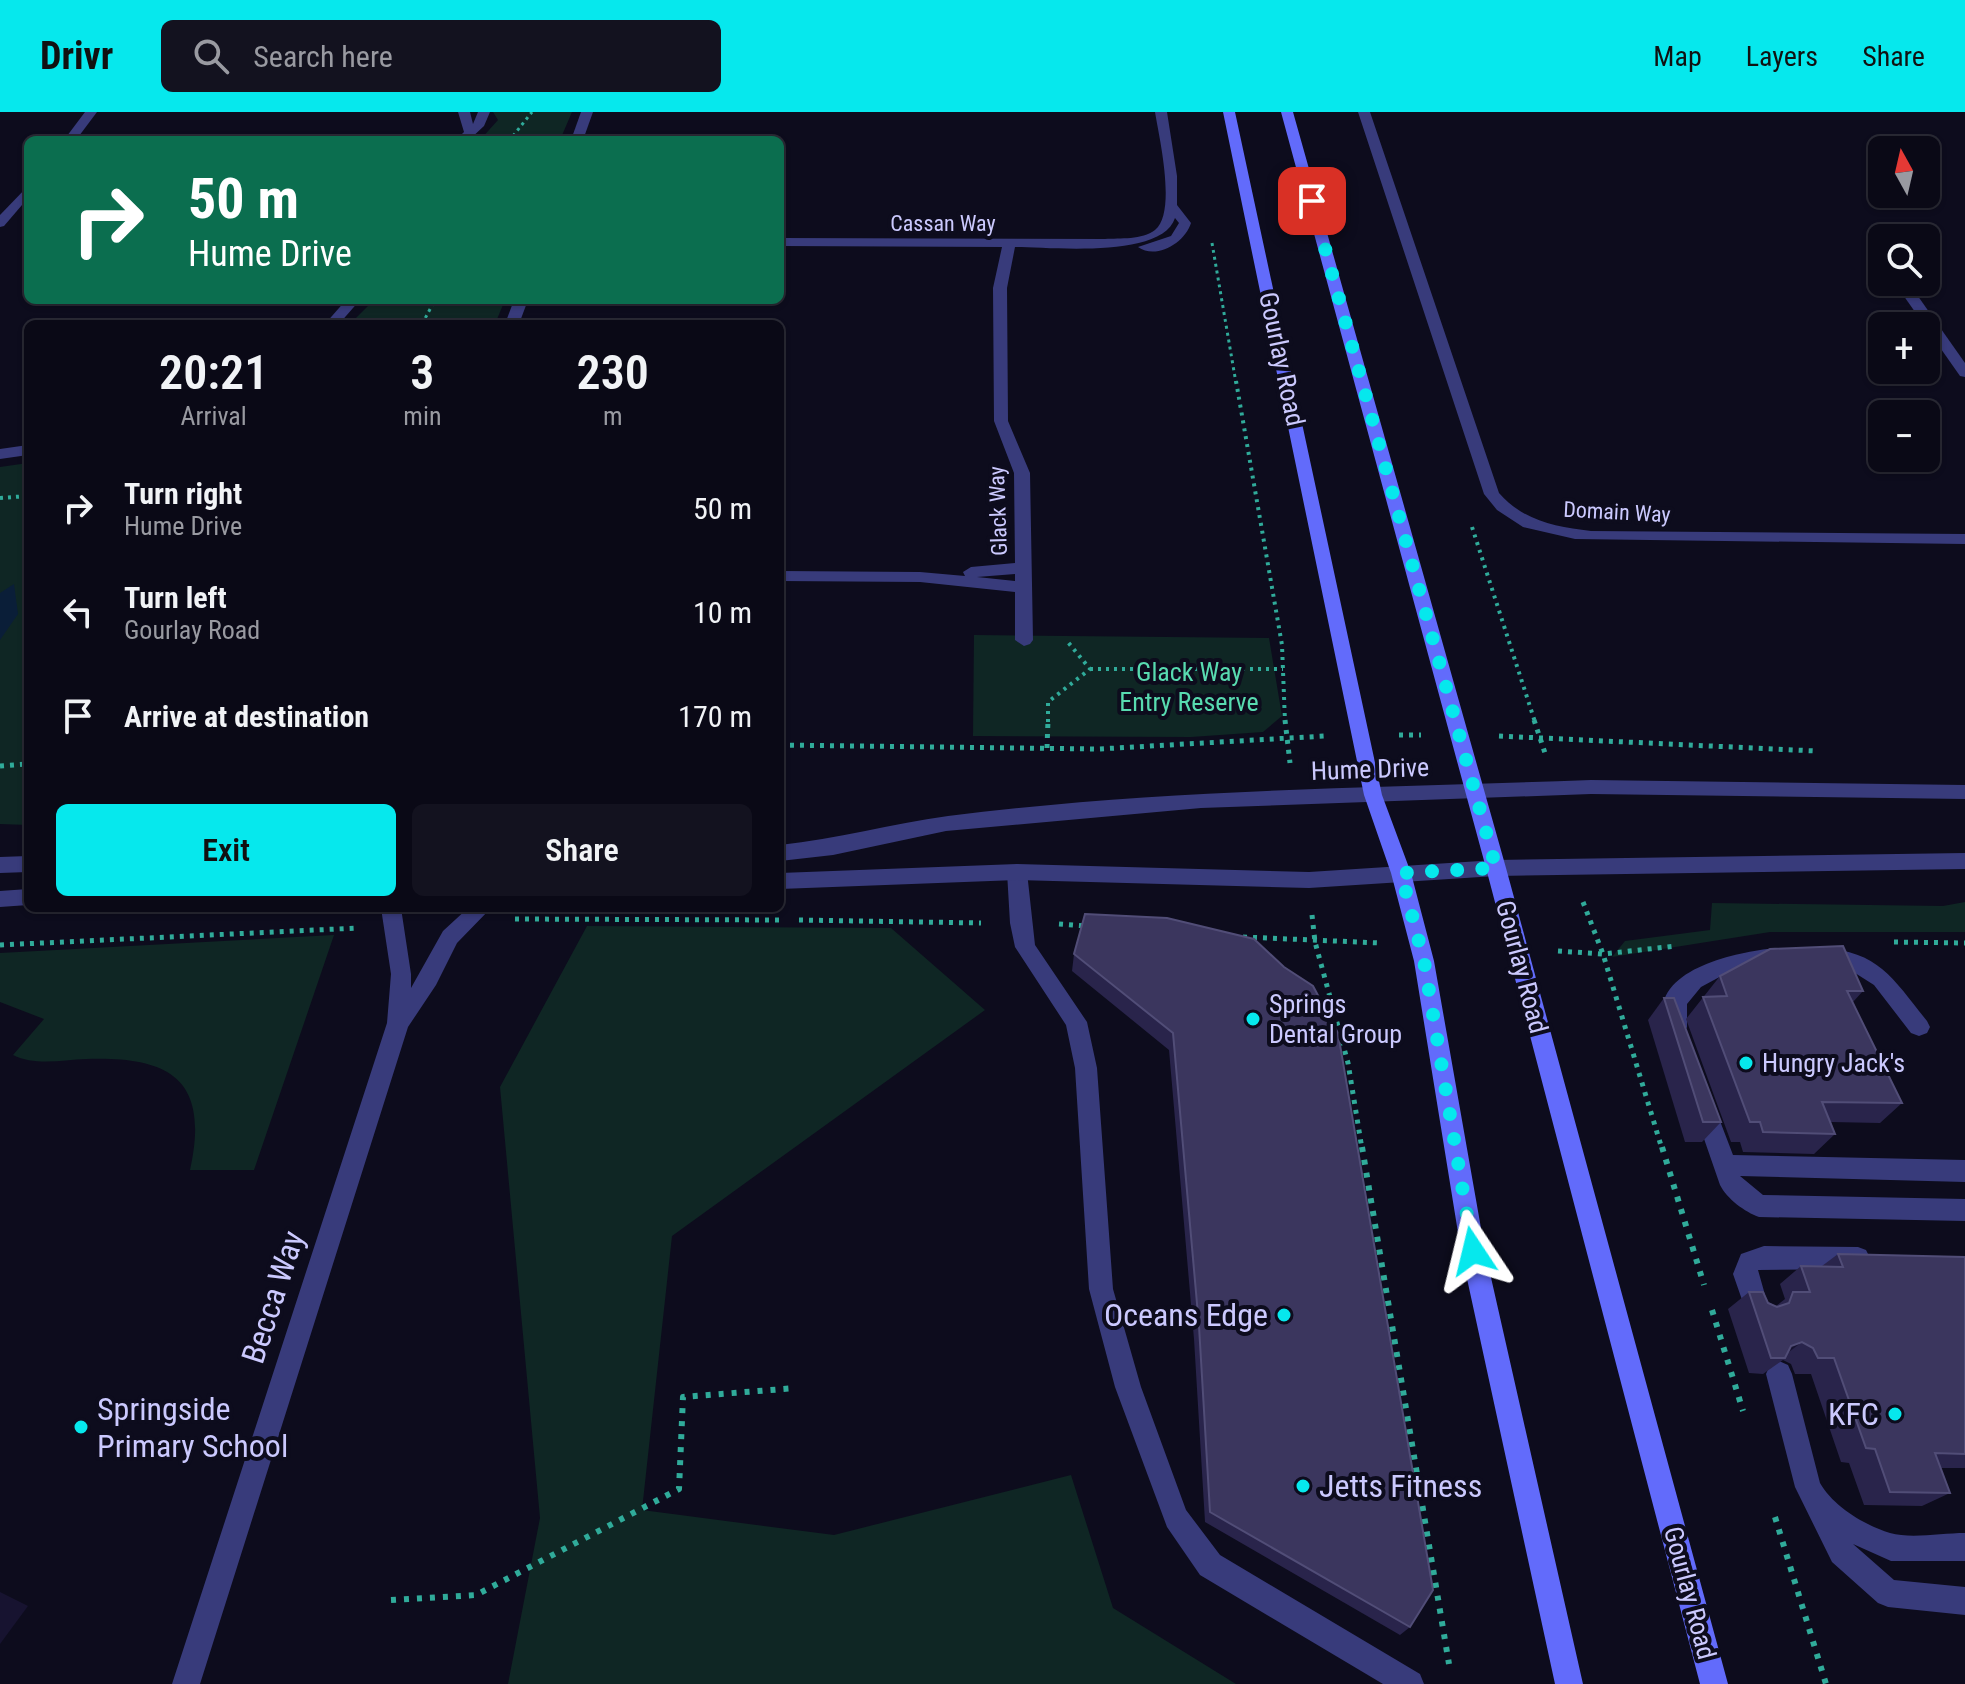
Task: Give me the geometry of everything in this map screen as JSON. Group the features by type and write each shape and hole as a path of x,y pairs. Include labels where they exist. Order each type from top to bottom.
{"main road":[{"name":"Gourlay Road","path":"1229,112 1373,795 1401,873 1424,961 1473,1251 1569,1684"},
{"name":"Gourlay Road","path":"1287,112 1496,868 1714,1684"}],"street":[{"path":"73,136 91,112"},
{"path":"464,112 466,136"},
{"path":"466,136 480,124 484,112"},
{"path":"578,136 587,112"},
{"name":"Cassan Way","path":"784,242 1105,243 1134,248 1173,242 1183,233 1185,223 1174,208 1161,112"},
{"name":"Domain Way","path":"1364,112 1492,494 1504,511 1529,524 1561,534 1576,535 1965,539"},
{"path":"0,223 24,195"},
{"name":"Glack Way","path":"989,243 1000,288"},
{"name":"Glack Way","path":"1009,243 1000,288 1001,421 1006,438 1019,455 1022,473 1024,640"},
{"path":"1911,296 1965,373"},
{"path":"336,320 350,304"},
{"path":"0,454 24,451"},
{"path":"920,577 1022,568"},
{"path":"784,576 920,577 1024,587"},
{"name":"Hume Drive","path":"784,853 833,847 946,824 1201,801 1554,788 1965,792"},
{"path":"784,881 1017,872 1309,880 1496,868 1965,861"},
{"path":"0,865 24,864"},
{"path":"1017,872 1020,923 1025,947 1076,1022 1086,1068 1101,1289 1128,1387 1176,1518 1210,1565 1410,1684"},
{"path":"0,899 24,897"},
{"name":"Becca Way","path":"398,1023 429,979 450,937 474,913"},
{"name":"Becca Way","path":"186,1684 398,1023 401,974 393,914"},
{"path":"1683,1047 1672,1018 1678,993 1704,974 1742,959 1792,956 1848,958 1881,979 1919,1027"},
{"path":"1698,1091 1732,1185 1759,1206 1965,1210"},
{"path":"1725,1165 1965,1171"},
{"path":"1757,1309 1745,1274 1749,1262 1764,1257 1888,1258"},
{"path":"1779,1374 1808,1487 1842,1552 1888,1593 1965,1601"},
{"path":"1817,1503 1846,1527 1891,1547 1965,1547"}],"path":[{"path":"513,136 532,112"},
{"path":"0,498 24,496"},
{"path":"1067,641 1090,669"},
{"path":"1047,748 1048,702 1090,669 1283,669"},
{"path":"784,745 1099,749 1361,735 1459,735 1822,751"},
{"path":"1539,737 1554,788"},
{"path":"0,766 24,764"},
{"path":"1571,868 1603,954 1705,1288"},
{"path":"474,913 1099,927"},
{"path":"0,945 109,938 344,931 393,914"},
{"path":"1238,936 1419,944"},
{"path":"1883,942 1964,944"},
{"path":"1517,950 1603,954 1680,946"},
{"path":"1710,1304 1747,1425"},
{"path":"391,1600 476,1595 679,1489 683,1397 796,1388"},
{"path":"1770,1501 1826,1684"}],"green space":[{"path":"493,112 572,112 562,136 484,136 498,120"},
{"path":"370,304 503,304 497,320 354,320"},
{"path":"24,464 24,825 0,824 0,467"},
{"name":"Glack Way Entry Reserve","path":"974,635 1269,638 1282,716 1263,732 1191,737 973,736"},
{"path":"1965,902 1965,932 1770,932 1612,957 1625,941 1710,930 1712,903 1943,906"},
{"path":"587,926 891,928 985,1010 672,1236 642,1510 834,1535 1071,1475 1113,1608 1236,1684 508,1684 540,1518 500,1087"},
{"path":"334,935 254,1170 190,1170 195,1139 194,1114 188,1095 177,1080 162,1069 116,1059 39,1061 13,1055 44,1019 0,1002 0,953"}],"water":[{"path":"14,584 18,614 0,640 0,593"}],"building":[{"path":"1085,914 1167,918 1254,939 1284,967 1313,986 1338,1033 1433,1590 1410,1627 1210,1512 1199,1326 1173,1033 1074,954"},
{"name":"Hungry Jack's","path":"1843,946 1863,991 1847,991 1902,1103 1822,1102 1835,1134 1763,1132 1760,1122 1750,1122 1703,997 1727,996 1720,976 1770,949"},
{"path":"1664,998 1674,998 1721,1122 1703,1122"},
{"name":"KFC","path":"1838,1254 1965,1257 1965,1454 1935,1453 1950,1493 1890,1492 1875,1449 1866,1448 1834,1358 1818,1358 1813,1348 1802,1342 1791,1346 1785,1358 1771,1358 1749,1292 1763,1292 1768,1303 1777,1307 1789,1303 1793,1292 1810,1292 1801,1266 1843,1267"}],"place":[{"name":"Springs Dental Group","path":"1253,1019"},
{"name":"Hungry Jack's","path":"1746,1063"},
{"name":"Oceans Edge","path":"1284,1315"},
{"name":"KFC","path":"1895,1414"},
{"name":"Springside Primary School","path":"81,1427"},
{"name":"Jetts Fitness","path":"1303,1486"}],"route":[{"path":"1312,201 1496,868 1401,873 1424,961 1473,1251"}]}
